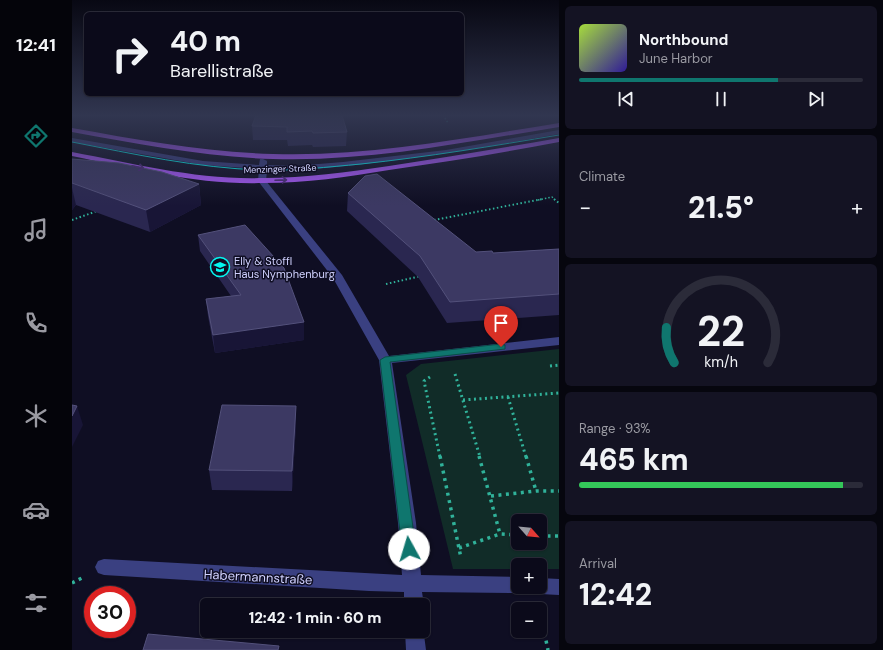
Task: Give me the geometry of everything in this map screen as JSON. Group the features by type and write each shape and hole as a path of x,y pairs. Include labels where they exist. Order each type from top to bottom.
{"main road":[{"name":"Menzinger Straße","path":"161,145 233,156 264,156 352,154 422,145"},
{"name":"Menzinger Straße","path":"72,154 195,177 262,174 320,178 529,145"}],"street":[{"path":"102,145 262,174 454,151 485,145"},
{"path":"454,151 486,153"},
{"path":"264,156 262,174 338,277 385,360 414,598"},
{"path":"385,360 559,341"},
{"name":"Habermannstraße","path":"104,567 361,583 465,583 511,585"},
{"path":"547,586 559,587"},
{"path":"415,638 416,650"}],"path":[{"path":"434,220 552,197 559,203"},
{"path":"72,220 99,211"},
{"path":"430,216 440,224"},
{"path":"72,217 78,218"},
{"path":"386,284 424,275"},
{"path":"544,366 559,365"},
{"path":"435,372 424,381 465,583"},
{"path":"448,373 462,373"},
{"path":"454,373 491,496 500,534"},
{"path":"463,400 559,393"},
{"path":"508,397 536,491"},
{"path":"491,496 536,491 559,492"},
{"path":"459,548 500,534 511,535"},
{"path":"547,536 559,536"},
{"path":"546,638 548,650"}],"green space":[{"path":"559,349 559,569 547,569 547,558 511,558 511,569 453,569 406,375 421,364"}],"building":[{"path":"72,159 119,163 162,172 199,184 146,210 72,183"},
{"path":"377,174 476,252 492,251 493,253 559,249 559,294 450,302 420,256 348,193 365,176"},
{"path":"245,225 284,268 304,322 213,335 206,299 241,295 198,235"},
{"path":"72,405 77,406 72,416"},
{"path":"222,405 296,406 292,471 209,470"},
{"path":"148,634 279,646 278,650 143,650"}],"tram line":[{"path":"89,145 142,156 189,163 237,169 261,170 286,170 361,164 495,145"}],"place":[{"name":"Elly & Stoffl Haus Nymphenburg","path":"220,267"}],"route":[{"path":"409,549 385,360 501,347"}]}
